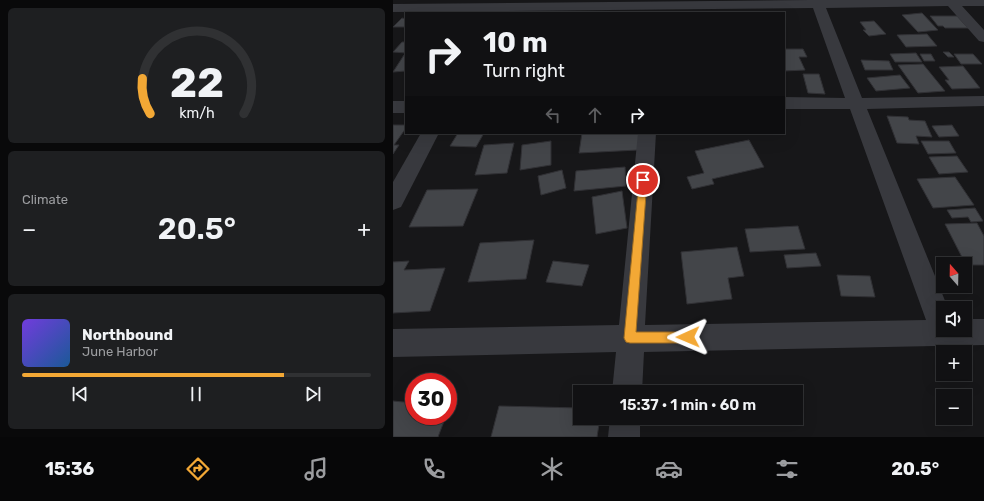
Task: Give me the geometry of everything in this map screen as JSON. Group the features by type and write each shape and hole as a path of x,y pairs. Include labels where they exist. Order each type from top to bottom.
{"street":[{"path":"950,1 984,38"},
{"path":"393,8 659,6 817,2 984,2"},
{"path":"817,2 855,104 936,311"},
{"path":"785,103 855,104 984,101"},
{"path":"393,107 405,107"},
{"path":"393,201 429,134"},
{"path":"627,385 647,134"},
{"path":"393,343 936,331"},
{"path":"972,332 984,332"},
{"path":"624,437 625,425"}],"building":[{"path":"922,13 938,30 918,32 902,15"},
{"path":"930,16 957,16 968,28 945,28 943,26 938,26"},
{"path":"402,18 405,19 405,27 393,27"},
{"path":"874,21 886,34 869,36 863,30 866,30 860,22"},
{"path":"927,34 937,46 906,47 897,35"},
{"path":"402,42 405,42 405,53 393,52"},
{"path":"785,49 803,49 807,57 799,57 805,70 785,71"},
{"path":"943,52 949,52 954,57 948,57"},
{"path":"916,53 922,62 895,62 890,54"},
{"path":"920,54 931,54 935,61 924,61"},
{"path":"954,54 973,54 982,64 961,64"},
{"path":"404,55 405,55 405,71 393,72"},
{"path":"861,60 889,61 893,70 865,70"},
{"path":"923,64 945,91 918,93 898,65"},
{"path":"963,66 980,88 952,89 945,80 949,80 939,67"},
{"path":"803,74 819,74 825,94 808,93"},
{"path":"900,75 910,88 876,91 867,78"},
{"path":"887,116 908,117 909,120 925,121 932,137 916,136 919,144 897,143"},
{"path":"393,125 405,125 405,129 394,145 399,145 393,154"},
{"path":"952,125 959,136 939,137 932,126"},
{"path":"457,134 483,134 476,147 450,146"},
{"path":"582,134 639,134 638,150 579,153"},
{"path":"749,140 764,167 712,179 714,184 692,189 687,177 704,173 695,151"},
{"path":"551,141 551,165 520,170 522,145"},
{"path":"921,141 949,141 956,153 928,154"},
{"path":"514,143 507,173 475,175 484,145"},
{"path":"957,156 968,172 939,174 929,157"},
{"path":"625,167 626,186 574,191 576,171"},
{"path":"562,170 566,188 541,195 538,176"},
{"path":"955,177 974,205 933,208 917,179"},
{"path":"478,189 463,226 409,227 427,190"},
{"path":"622,191 627,228 596,234 592,197"},
{"path":"975,208 983,221 971,222 968,217 952,218 947,210"},
{"path":"977,223 984,236 984,265 972,265 972,257 962,257 945,224"},
{"path":"798,226 805,249 750,252 745,229"},
{"path":"534,240 526,279 468,282 480,243"},
{"path":"737,247 744,276 728,278 732,299 687,304 681,252"},
{"path":"816,253 821,266 787,268 784,255"},
{"path":"409,261 404,270 445,268 430,311 393,313 393,262"},
{"path":"553,261 589,265 582,286 546,282"},
{"path":"837,275 870,276 875,297 841,296"},
{"path":"393,401 405,402 405,425 443,425 438,437 393,437"},
{"path":"499,406 573,408 573,425 599,425 597,437 491,437"}],"route":[{"path":"643,180 630,338 688,337"}]}
